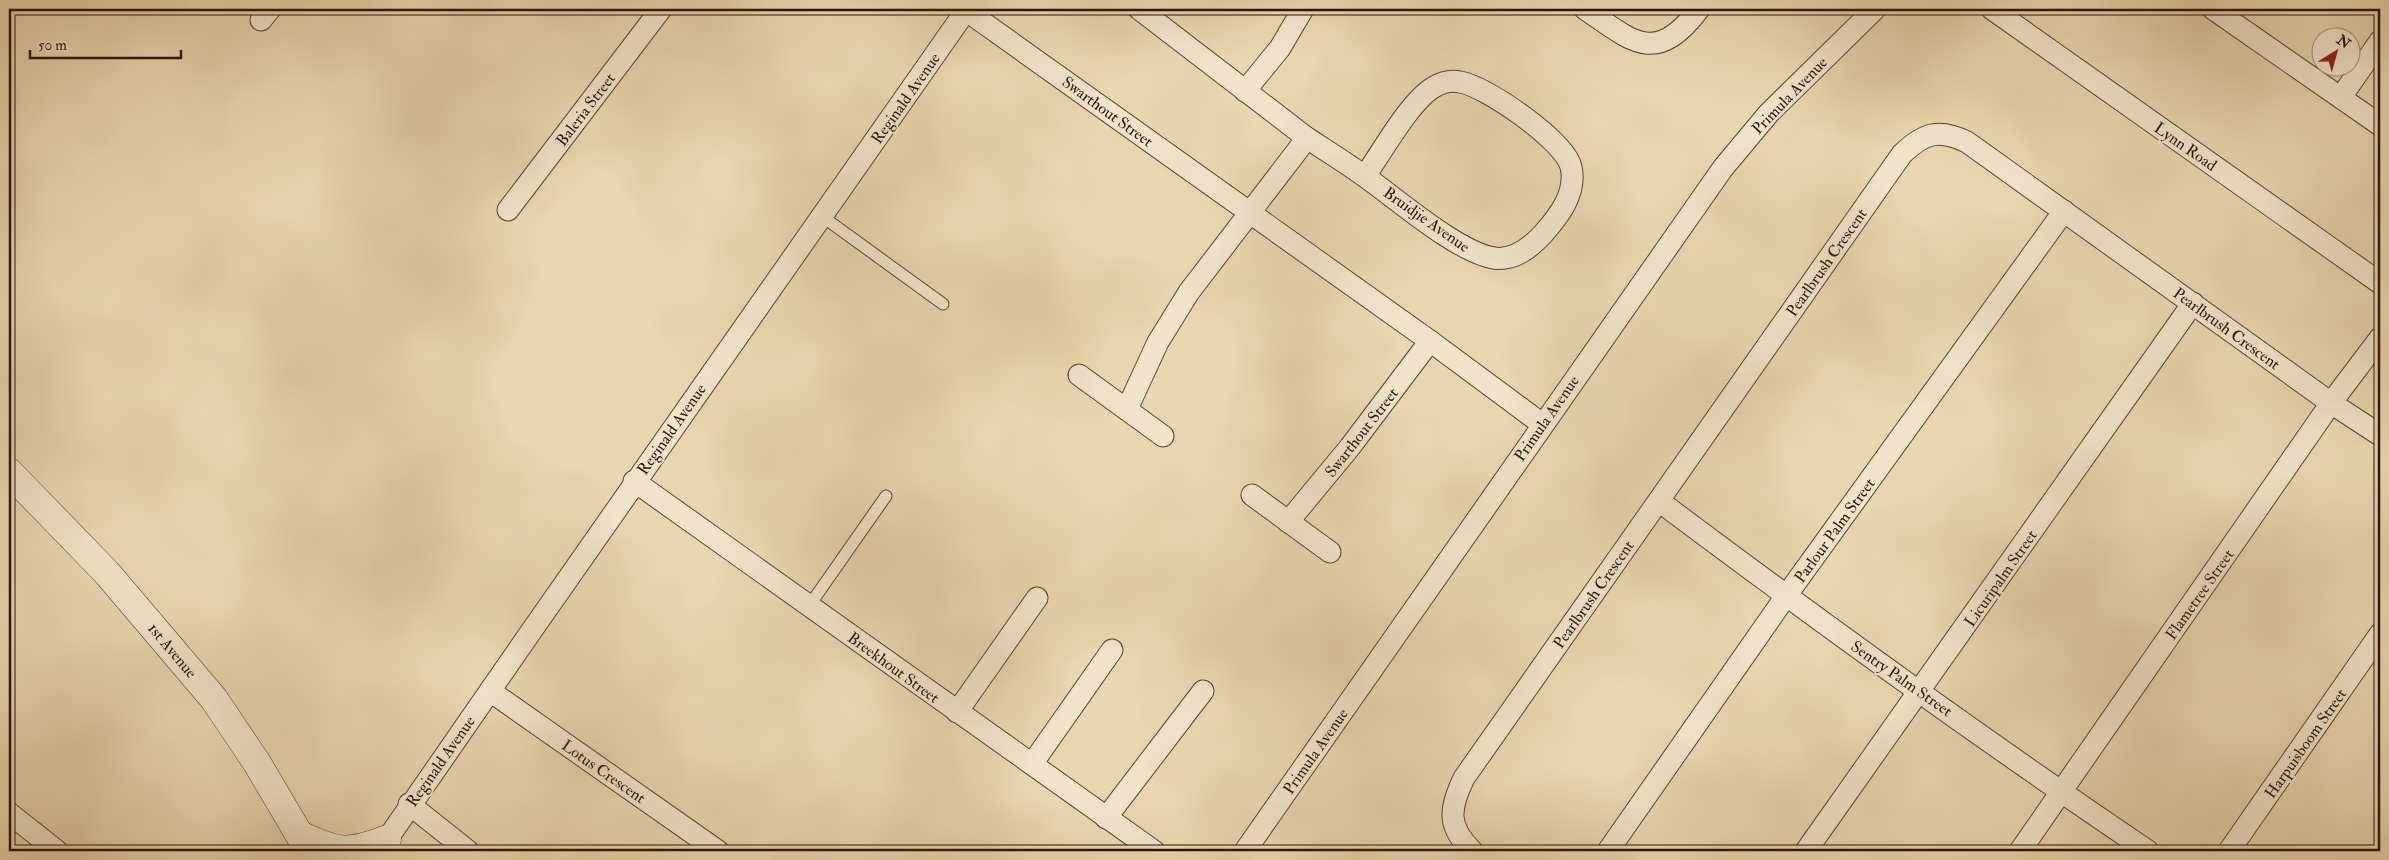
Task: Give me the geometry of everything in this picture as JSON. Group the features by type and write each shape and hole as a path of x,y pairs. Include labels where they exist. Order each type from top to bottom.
{"street":[{"name":"Baleria Street","path":"508,210 661,9"},
{"name":"Swarthout Street","path":"966,9 1430,341 1542,424"},
{"name":"Reginald Avenue","path":"383,845 409,804 490,691 634,481 822,217 966,9"},
{"name":"Bruidjie Avenue","path":"1139,9 1307,138 1365,176 1456,243 1477,254 1494,258 1507,258 1522,252 1536,242 1564,206 1571,192 1572,180 1571,166 1565,154 1556,144 1492,95 1458,81 1440,84 1424,94 1365,176"},
{"path":"1245,91 1280,48 1303,9"},
{"path":"1585,9 1632,40 1643,43 1661,42 1670,39 1684,27 1699,9"},
{"name":"Primula Avenue","path":"1245,851 1542,424 1723,168 1769,113 1875,9"},
{"name":"Lynn Road","path":"1992,9 2380,283"},
{"path":"2213,9 2380,125"},
{"path":"2342,97 2380,41"},
{"name":"Pearlbrush Crescent","path":"1472,851 1453,827 1452,810 1456,794 1464,778 1902,154 1914,142 1934,134 1948,134 1956,137 2064,211 2332,403 2380,435"},
{"path":"1127,409 1158,342 1173,317 1249,212 1307,138"},
{"name":"Parlour Palm Street","path":"1608,851 1786,596 2064,211"},
{"name":"Licuripalm Street","path":"1806,851 1921,691 2193,303"},
{"name":"Flametree Street","path":"2020,851 2332,403 2380,338"},
{"name":"Swarthout Street","path":"1288,522 1344,455 1430,341"},
{"path":"1080,375 1164,436"},
{"name":"1st Avenue","path":"9,472 107,573 214,699 305,843"},
{"name":"Breekhout Street","path":"634,481 1154,851"},
{"path":"1252,495 1330,552"},
{"name":"Sentry Palm Street","path":"1659,501 1786,596 2061,793 2148,851"},
{"path":"957,712 1037,598"},
{"name":"Harpuisboom Street","path":"2229,851 2380,634"},
{"path":"1032,764 1112,650"},
{"name":"Lotus Crescent","path":"490,691 718,851"},
{"path":"1106,818 1203,691"},
{"path":"409,804 468,851"},
{"path":"9,813 58,851"},
{"path":"305,843 340,850 383,845"}],"lane":[{"path":"822,217 943,304"},
{"path":"808,606 886,496"}]}
